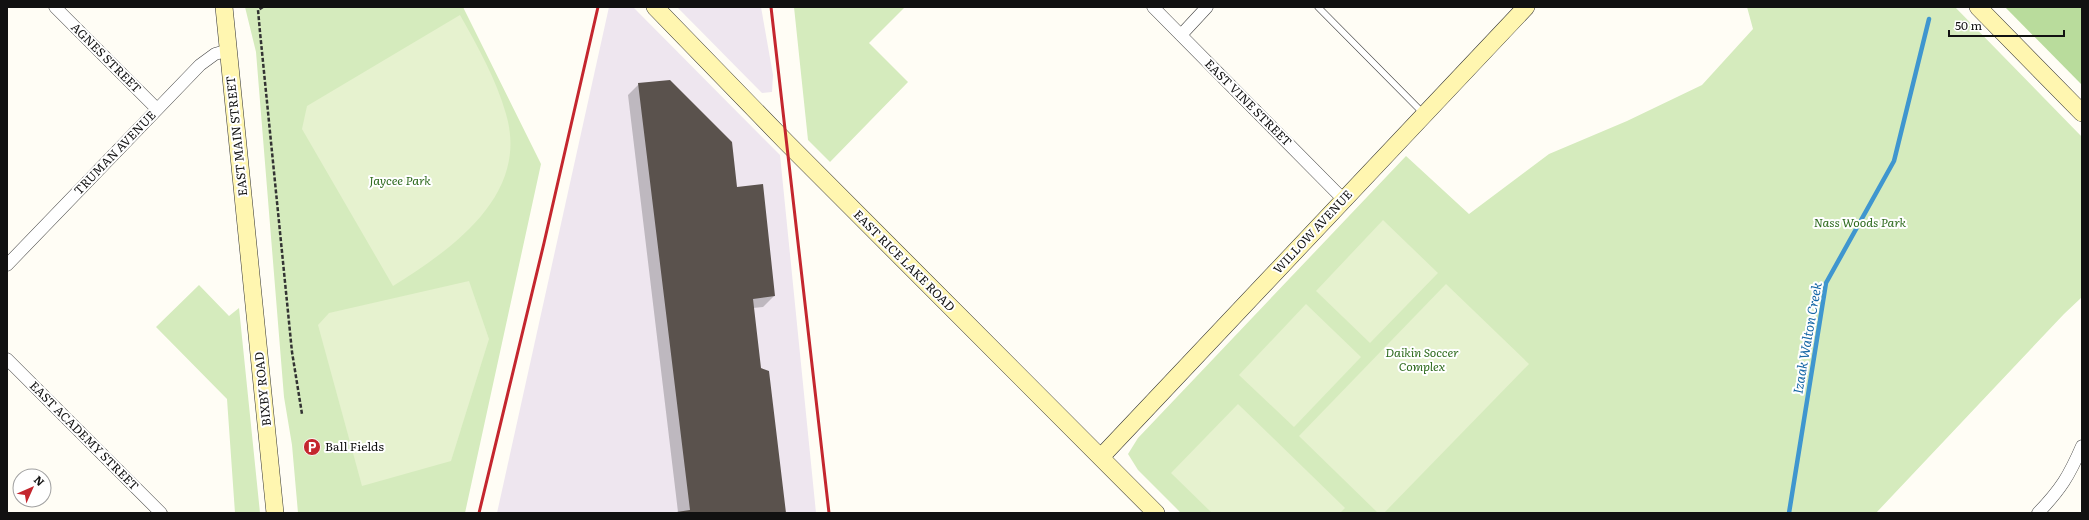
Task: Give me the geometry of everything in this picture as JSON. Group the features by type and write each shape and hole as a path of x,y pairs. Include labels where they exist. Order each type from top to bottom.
{"street":[{"name":"AGNES STREET","path":"55,7 157,109"},
{"name":"EAST MAIN STREET","path":"224,7 250,265"},
{"name":"EAST RICE LAKE ROAD","path":"655,7 786,142 1156,513"},
{"name":"EAST VINE STREET","path":"1153,7 1343,199"},
{"path":"1180,35 1207,7"},
{"name":"WILLOW AVENUE","path":"1101,457 1343,199 1526,7"},
{"path":"1978,7 2082,113"},
{"name":"TRUMAN AVENUE","path":"7,265 200,64 215,54 229,50"},
{"name":"BIXBY ROAD","path":"250,265 275,513"},
{"name":"EAST ACADEMY STREET","path":"7,359 160,513"},
{"path":"2038,513 2056,494 2068,476 2082,446"}],"lane":[{"path":"1318,7 1424,114"}],"path":[{"path":"263,7 258,10 260,32 292,352 302,414"}],"shaded area":[{"path":"609,7 633,7 780,155 816,513 497,513"},
{"path":"677,7 761,7 773,75 772,92 762,93"}],"green space":[{"name":"Jaycee Park","path":"245,7 463,7 541,164 465,513 298,513 292,445 284,397 256,52"},
{"path":"794,7 905,7 869,43 908,82 830,162 808,140"},
{"name":"Nass Woods Park","path":"1747,7 1955,7 2082,137 2082,297 2064,314 1876,513 1181,513 1138,470 1128,454 1138,438 1406,156 1469,214 1549,154 1627,121 1702,85 1753,29"},
{"path":"2005,7 2082,7 2082,85"},
{"path":"460,15 492,76 506,114 510,143 507,170 496,194 481,216 461,237 439,255 393,286 302,129 307,106"},
{"path":"1383,220 1438,273 1370,343 1316,291"},
{"path":"469,281 489,339 451,461 362,486 318,325 329,313"},
{"name":"Daikin Soccer Complex","path":"1446,284 1529,364 1384,513 1378,513 1299,436"},
{"path":"199,285 229,316 239,308 260,513 235,513 227,399 156,327"},
{"path":"1306,304 1361,357 1294,427 1239,375"},
{"path":"1238,404 1345,508 1340,513 1212,513 1171,473"}],"building":[{"path":"670,80 732,142 737,187 763,184 775,296 753,299 761,368 769,371 786,513 670,513 690,510 638,83"}],"waterway":[{"name":"Izaak Walton Creek","path":"1789,513 1826,283 1894,161 1929,19"}],"railway":[{"path":"479,513 544,243 598,7"},
{"path":"771,7 829,513"}],"place":[{"name":"Ball Fields","path":"312,447"}]}
